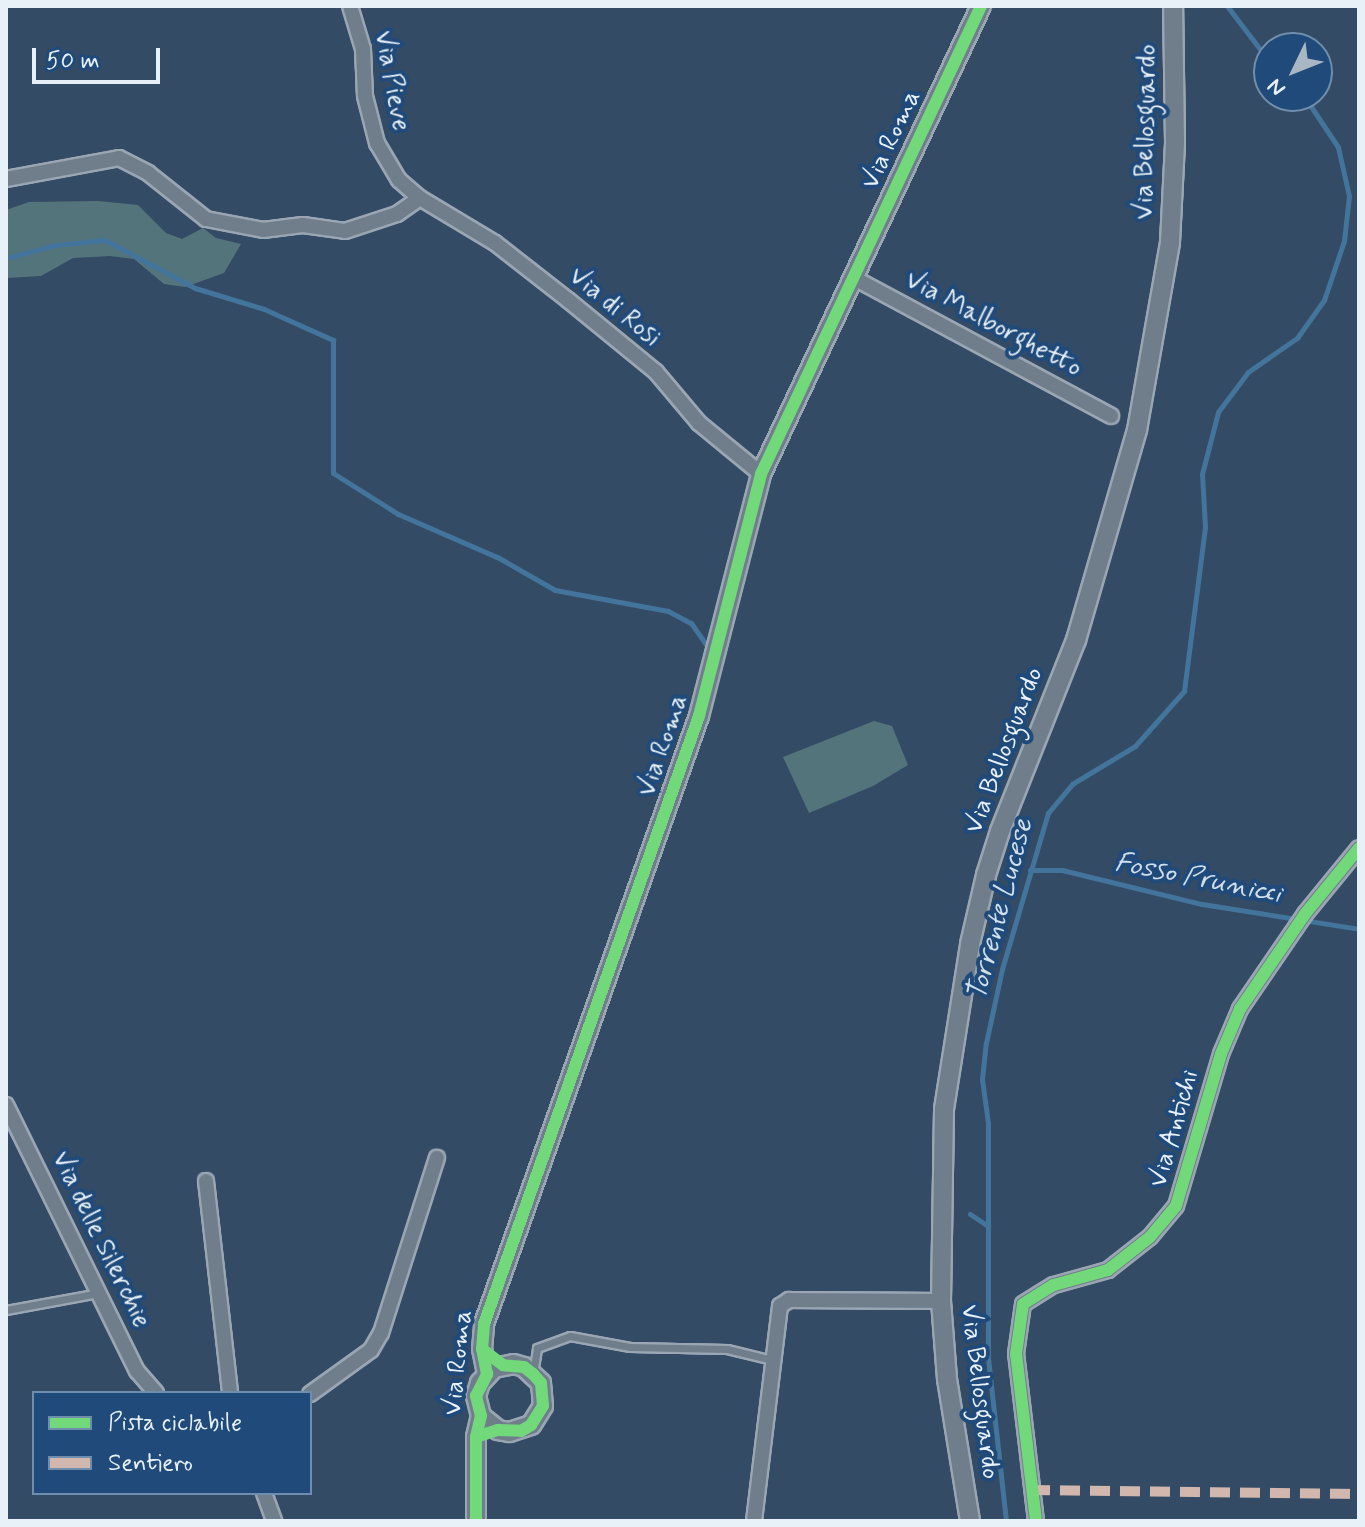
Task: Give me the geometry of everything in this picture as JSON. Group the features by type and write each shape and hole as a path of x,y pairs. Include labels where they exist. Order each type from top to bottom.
{"street":[{"name":"Via Pieve","path":"350,6 363,49 365,96 377,143 399,180 420,198"},
{"name":"Via Roma","path":"495,1370 482,1349 484,1324 699,716 761,474 981,6"},
{"name":"Via Bellosguardo","path":"970,1521 947,1379 941,1301 944,1109 970,944 1000,831 1076,640 1140,415 1170,242 1175,142 1173,6"},
{"path":"6,179 119,158 166,186 206,219 263,230 303,225 345,231 397,214 420,198"},
{"name":"Via di Rosi","path":"420,198 495,243 568,300 656,372 699,423 761,474"},
{"name":"Via Malborghetto","path":"852,277 1111,416"},
{"name":"Via Antichi","path":"1036,1521 1016,1354 1023,1304 1054,1285 1108,1270 1150,1237 1176,1206 1225,1043 1246,999 1305,914 1359,848"},
{"name":"Via delle Silerchie","path":"6,1105 137,1371 154,1391"},
{"path":"312,1393 371,1350 381,1333 437,1158"},
{"path":"206,1181 230,1391"},
{"path":"754,1521 780,1306 789,1300 941,1301"},
{"name":"Via Roma","path":"476,1437 498,1430 521,1431 539,1417 544,1394 533,1374 514,1364 495,1370 476,1396 481,1416 476,1437 476,1521"},
{"name":"Via Roma","path":"481,1416 498,1430"},
{"path":"265,1495 274,1521"}],"lane":[{"path":"6,1310 99,1293"},
{"path":"533,1374 537,1348 570,1336 630,1347 727,1349 772,1360"}],"green space":[{"path":"98,201 138,205 166,233 182,239 203,228 216,238 241,244 224,273 185,287 164,284 134,259 110,256 73,258 41,276 6,278 6,210 29,202"},
{"path":"874,721 892,726 908,765 873,786 809,813 783,757"}],"waterway":[{"name":"Torrente Lucese","path":"1227,6 1253,40"},
{"name":"Torrente Lucese","path":"1006,1521 988,1357 988,1123 982,1079 986,1043 1002,969 1048,813 1072,784 1135,746 1184,691 1205,527 1202,474 1218,412 1248,372 1297,338 1324,300 1344,241 1349,196 1338,147 1315,112"},
{"path":"6,258 56,245 105,240 195,288 264,309 333,340 333,473 398,514 499,558 555,590 668,611 691,623 708,647"},
{"name":"Fosso Prunicci","path":"1030,870 1062,870 1202,904 1359,929"},
{"path":"970,1214 988,1226"}],"marked path":[{"path":"1030,1490 1359,1494"}],"cycle path":[{"path":"476,1521 476,1437 481,1416 476,1396 487,1374 482,1349 484,1324 699,716 761,474 981,6"},
{"path":"1036,1521 1016,1354 1023,1304 1054,1285 1108,1270 1150,1237 1176,1206 1221,1054 1240,1009 1305,914 1359,848"},
{"path":"476,1437 498,1430 521,1431 531,1425 543,1406 541,1383 533,1374 524,1367 503,1365 482,1349"}]}
